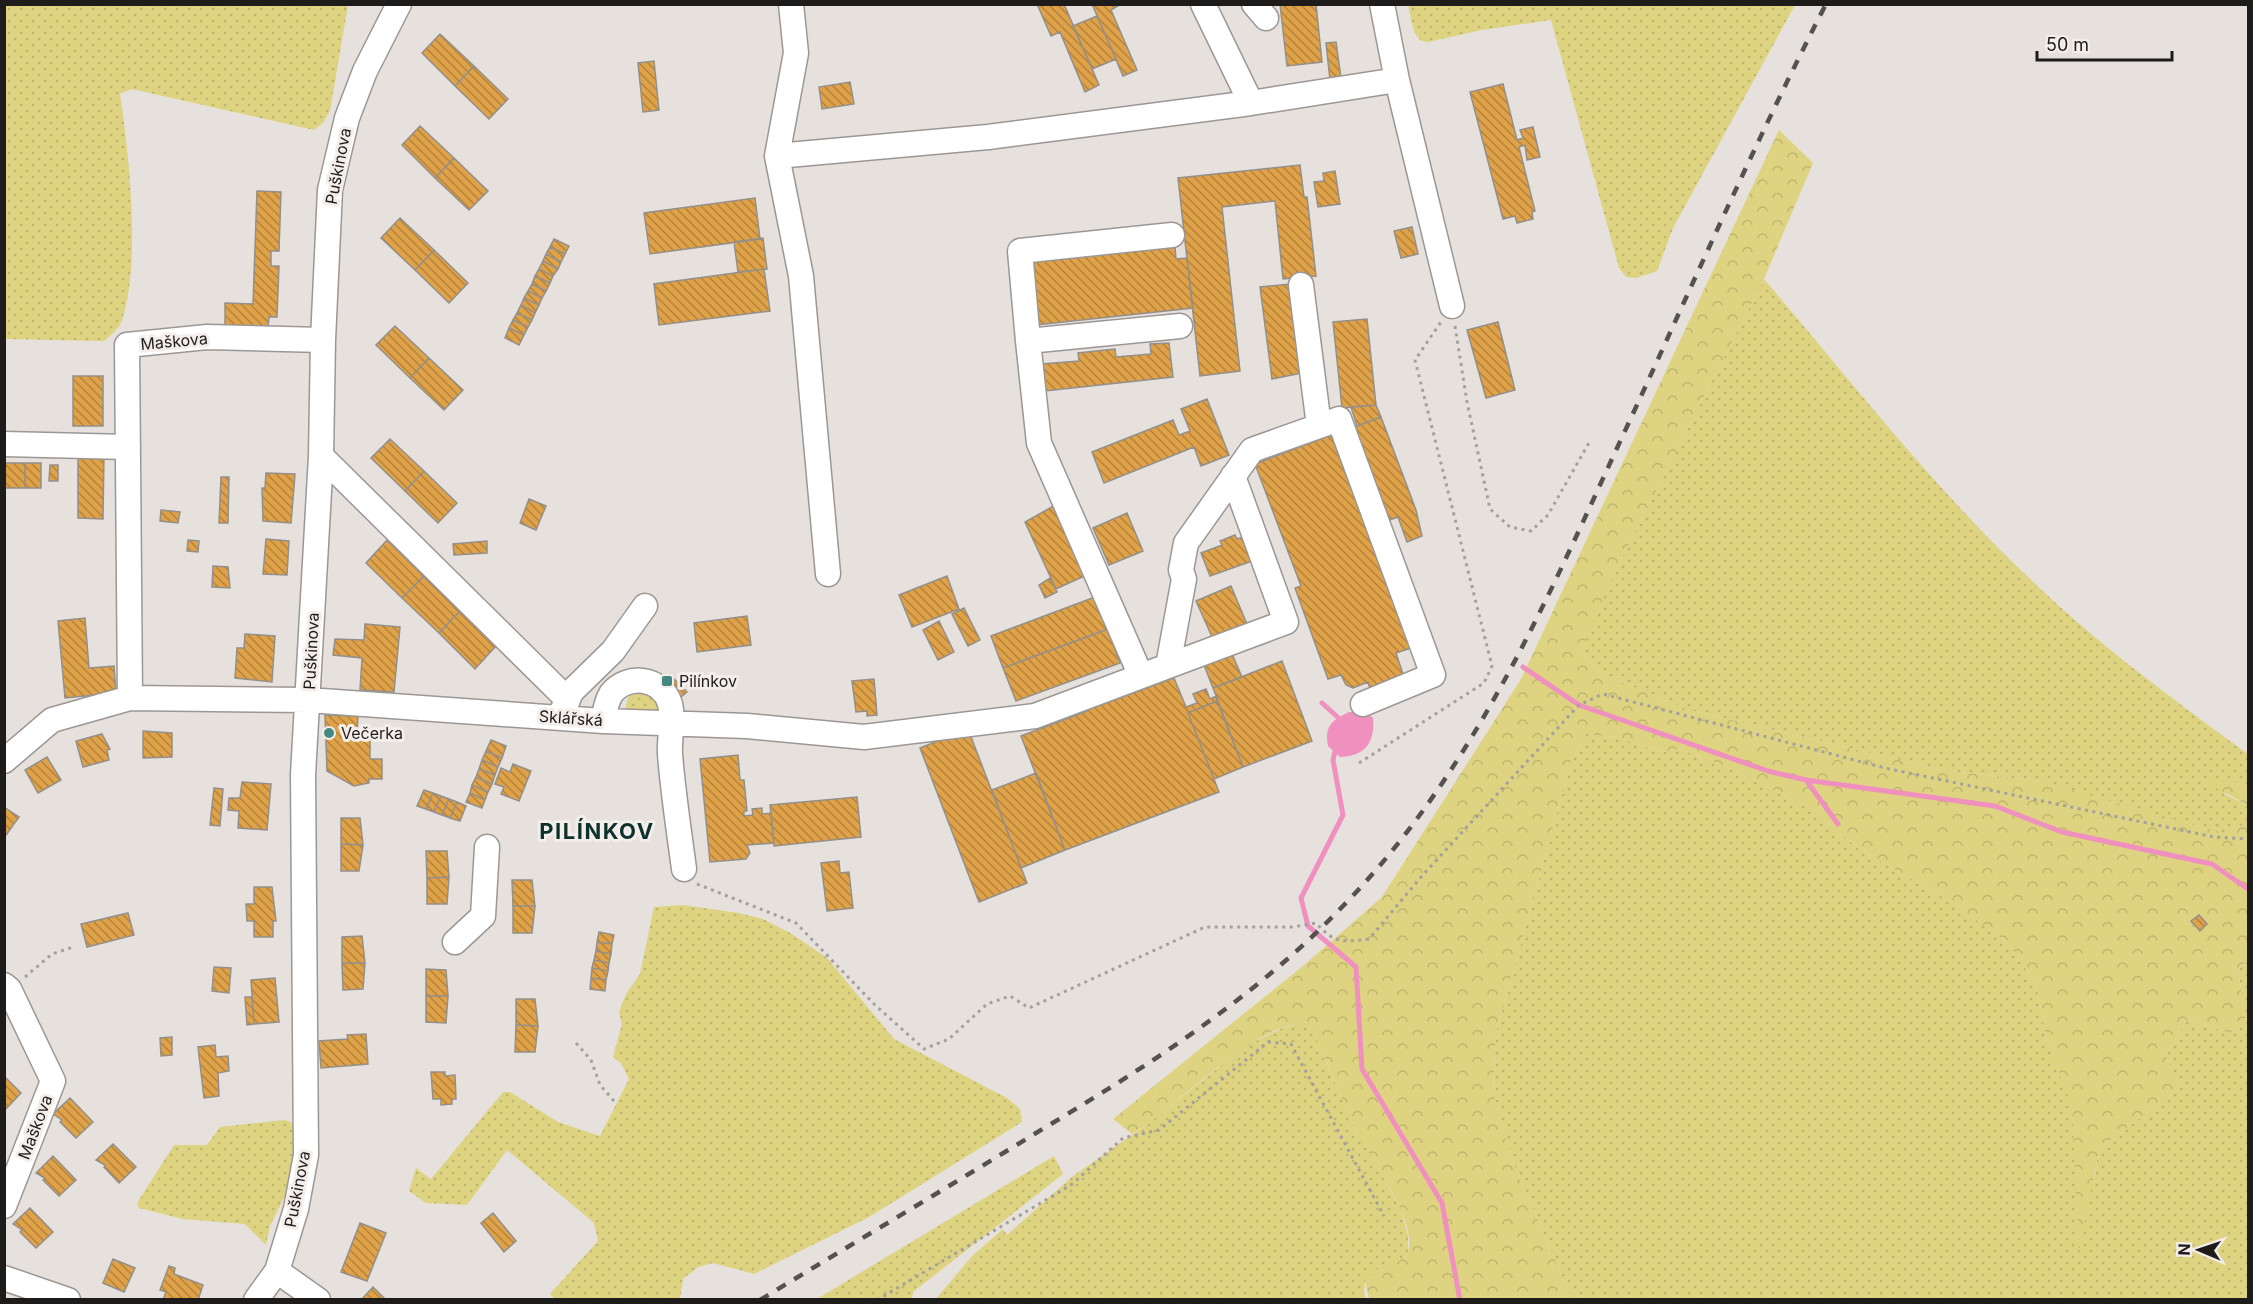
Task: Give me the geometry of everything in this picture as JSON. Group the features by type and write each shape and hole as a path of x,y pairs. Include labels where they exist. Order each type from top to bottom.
{"street":[{"name":"Puškinova","path":"256,1299 278,1271 296,1209 306,1155 303,775 321,456 322,340 330,190 347,118 365,71 399,4"},
{"path":"791,4 796,53 777,156 801,276 828,574"},
{"path":"1203,4 1251,103"},
{"path":"1382,4 1397,80 1452,306"},
{"path":"777,156 988,137 1251,103 1397,80"},
{"path":"1141,676 1039,443 1020,251 1172,235"},
{"path":"1301,285 1319,426"},
{"path":"1028,341 1180,326"},
{"name":"Maškova","path":"130,698 127,345 207,337 322,340"},
{"path":"1168,666 1184,579 1181,570 1186,543 1252,450 1339,419 1433,675 1363,704"},
{"path":"4,444 128,447"},
{"path":"321,456 563,708 572,691 613,651 645,606"},
{"name":"Sklářská","path":"309,700 563,708 603,720 747,726 834,736 864,737 1035,716 1286,622 1233,476"},
{"path":"603,720 610,696 616,688 635,680 661,687 670,703 672,722 670,755 684,869"},
{"path":"4,761 52,720 130,698 309,700"},
{"path":"455,942 483,916 487,847"},
{"name":"Maškova","path":"4,1206 53,1081 7,987"},
{"path":"278,1271 318,1299"},
{"path":"4,1278 68,1299"}],"path":[{"path":"1452,306 1467,402 1490,509 1510,527 1531,531 1548,516 1590,441"},
{"path":"1359,763 1484,683 1492,666 1415,360 1452,306"},
{"path":"684,869 696,884 796,923 874,1004 924,1049 949,1039 987,1004 1010,996 1029,1008 1205,927 1292,927 1316,923 1329,938 1347,941 1369,939 1421,877 1579,705 1603,694 1885,768 2214,837 2248,839"},
{"path":"7,987 52,954 73,947"},
{"path":"877,1299 1071,1185 1123,1138 1159,1130 1268,1042 1291,1044 1384,1216"},
{"path":"576,1043 591,1060 600,1085 614,1101"}],"green space":[{"path":"5,4 348,5 330,111 323,123 314,130 132,89 120,94 132,208 131,269 128,297 122,320 117,329 104,341 5,339"},
{"path":"1408,4 1795,5 1673,228 1657,271 1636,278 1626,277 1619,268 1551,20 1482,30 1428,42 1421,41 1414,32"},
{"path":"1779,130 1813,163 1764,279 1613,575 1581,652 1602,674 1690,710 1941,770 2040,781 2223,833 2248,823 2248,959 2238,969 2246,1025 2230,1033 2187,1020 2165,1055 2180,1088 2099,1149 2079,1252 2072,1107 2047,1040 2036,984 2008,943 1953,903 1858,848 1813,810 1764,785 1722,765 1679,749 1661,752 1621,738 1586,734 1572,759 1496,1033 1493,1092 1514,1165 1572,1299 1369,1299 1365,1280 1381,1266 1400,1260 1407,1254 1409,1240 1406,1224 1390,1188 1353,1125 1310,1028 1297,1024 1281,1028 1263,1037 1221,1065 1148,1124 1132,1134 1113,1119 1303,966 1382,897 1521,679"},
{"path":"1764,279 1925,470 1993,543 2108,648 2248,754 2248,788 2233,782 2224,794 2248,805 2248,823 2214,837 2040,781 1941,770 1690,710 1602,674 1581,652 1613,575"},
{"path":"648,692 657,699 660,707 657,713 627,711 629,696"},
{"path":"1586,734 1621,738 1661,752 1679,749 1722,765 1764,785 1813,810 1858,848 1953,903 2008,943 2036,984 2047,1040 2072,1106 2074,1139 2094,1177 2099,1149 2180,1088 2165,1055 2187,1020 2230,1033 2246,1025 2238,969 2248,959 2248,1299 1572,1299 1514,1165 1493,1093 1496,1033 1572,759"},
{"path":"2201,780 2233,782 2248,788 2248,805"},
{"path":"683,905 763,919 792,934 827,958 894,1039 1007,1098 1020,1109 1022,1122 869,1217 754,1274 713,1263 698,1267 683,1279 680,1299 555,1299 550,1294 598,1241 594,1223 507,1150 467,1205 426,1203 409,1191 416,1168 431,1179 503,1092 510,1092 558,1122 600,1136 629,1079 621,1063 613,1057 622,1024 619,1012 626,994 640,974 654,907"},
{"path":"1299,1023 1310,1028 1318,1042 1354,1128 1370,1151 1401,1210 1408,1235 1408,1253 1402,1260 1383,1265 1365,1280 1366,1299 935,1300 972,1256 1003,1229 1007,1235 1073,1176 1148,1124 1244,1047 1282,1028"},
{"path":"284,1120 291,1122 295,1128 294,1177 270,1226 266,1245 245,1224 183,1219 139,1208 137,1203 174,1145 207,1145 220,1127"},
{"path":"1054,1156 1063,1174 913,1292 912,1299 817,1299"}],"shaded area":[{"path":"1349,712 1366,712 1373,718 1372,734 1370,741 1362,751 1340,757 1328,746 1327,733 1334,721"}],"building":[{"path":"1037,4 1064,4 1099,85 1085,92 1060,32 1051,36"},
{"path":"1092,4 1121,4 1111,10 1137,70 1123,76"},
{"path":"1280,4 1316,4 1322,62 1287,66"},
{"path":"1097,16 1116,59 1092,69 1073,26"},
{"path":"440,34 474,66 455,86 422,53"},
{"path":"1336,42 1341,78 1330,80 1326,43"},
{"path":"654,61 659,110 643,112 638,63"},
{"path":"474,66 508,99 489,119 455,86"},
{"path":"850,82 854,104 822,109 819,87"},
{"path":"1503,84 1517,140 1523,138 1520,130 1533,127 1540,157 1527,160 1525,145 1519,147 1535,211 1532,212 1533,219 1517,223 1515,216 1503,219 1470,92"},
{"path":"420,126 454,158 435,178 402,145"},
{"path":"454,158 488,191 469,210 435,178"},
{"path":"1300,165 1304,197 1307,197 1316,276 1283,279 1275,201 1222,207 1240,371 1200,376 1178,178"},
{"path":"1335,171 1340,204 1318,207 1314,182 1324,181 1323,173"},
{"path":"257,191 281,192 279,251 271,251 271,266 279,266 277,317 269,317 268,328 225,327 225,303 253,304"},
{"path":"755,198 760,239 650,254 644,213"},
{"path":"400,218 434,250 415,270 381,238"},
{"path":"1412,227 1418,254 1401,258 1394,231"},
{"path":"763,238 767,269 738,272 734,242"},
{"path":"554,239 569,246 565,254 550,247"},
{"path":"550,247 565,254 561,262 546,254"},
{"path":"1175,247 1176,259 1187,258 1193,308 1036,325 1029,262"},
{"path":"434,250 468,283 449,303 415,270"},
{"path":"546,254 561,262 558,269 543,261"},
{"path":"543,261 558,269 553,276 539,269"},
{"path":"539,269 553,276 550,283 535,276"},
{"path":"764,269 770,311 659,325 654,284"},
{"path":"535,276 550,283 546,291 532,284"},
{"path":"532,284 546,291 542,298 528,291"},
{"path":"1290,284 1302,373 1272,379 1260,287"},
{"path":"528,291 542,298 539,305 524,298"},
{"path":"524,298 539,305 535,313 521,305"},
{"path":"521,305 535,313 532,320 517,313"},
{"path":"517,313 532,320 528,327 513,320"},
{"path":"1367,319 1376,405 1342,408 1333,322"},
{"path":"513,320 528,327 524,335 509,328"},
{"path":"1498,322 1515,390 1486,398 1467,330"},
{"path":"395,326 429,358 410,378 376,345"},
{"path":"509,328 524,335 519,345 505,338"},
{"path":"1169,343 1173,377 1045,391 1042,364 1079,361 1078,353 1115,349 1116,357 1151,354 1150,344"},
{"path":"429,358 463,390 444,410 410,378"},
{"path":"73,376 103,376 103,426 73,426"},
{"path":"1207,399 1229,455 1201,466 1194,447 1104,483 1092,452 1173,420 1179,435 1190,431 1181,409"},
{"path":"1376,405 1381,417 1357,426 1351,407"},
{"path":"1381,417 1416,510 1422,536 1407,542 1398,517 1384,522 1349,429"},
{"path":"1331,435 1411,648 1396,653 1405,680 1371,692 1368,682 1353,688 1346,685 1341,675 1328,679 1295,588 1301,586 1255,464"},
{"path":"390,439 424,471 405,491 371,458"},
{"path":"78,452 104,453 103,519 78,518"},
{"path":"4,463 25,463 25,488 4,488"},
{"path":"25,463 41,463 41,488 25,488"},
{"path":"50,465 58,465 58,481 49,481"},
{"path":"424,471 457,503 438,523 405,491"},
{"path":"266,473 295,474 291,523 263,521 262,488 265,488"},
{"path":"221,477 229,477 228,523 219,523"},
{"path":"529,499 546,506 536,530 520,523"},
{"path":"1057,504 1089,574 1056,589 1025,522"},
{"path":"161,510 180,512 178,523 160,521"},
{"path":"1127,513 1143,551 1109,565 1093,528"},
{"path":"1235,535 1237,539 1243,537 1252,561 1210,576 1201,553 1222,545 1220,541"},
{"path":"266,539 289,541 287,575 263,574"},
{"path":"188,540 199,541 198,552 187,551"},
{"path":"387,540 424,576 402,598 366,563"},
{"path":"487,541 487,553 454,555 453,544"},
{"path":"213,566 228,567 230,588 212,587"},
{"path":"424,576 460,611 439,633 402,598"},
{"path":"947,576 959,609 912,627 899,595"},
{"path":"1050,578 1057,592 1045,598 1039,585"},
{"path":"1231,586 1247,624 1213,639 1196,601"},
{"path":"1095,597 1108,629 1003,668 991,636"},
{"path":"964,608 980,640 968,646 952,614"},
{"path":"460,611 496,646 475,669 439,633"},
{"path":"747,616 751,645 697,652 694,623"},
{"path":"85,618 89,668 114,666 116,693 65,698 58,621"},
{"path":"939,621 954,652 938,660 923,630"},
{"path":"365,624 400,627 394,692 360,690 362,658 333,655 335,639 364,640"},
{"path":"1108,629 1109,634 1117,632 1121,644 1114,647 1120,663 1016,701 1003,668"},
{"path":"245,634 275,636 272,682 235,678 237,648 244,648"},
{"path":"1232,654 1242,677 1213,688 1204,665"},
{"path":"1282,661 1312,741 1243,767 1213,688"},
{"path":"1174,678 1186,707 1197,703 1193,694 1206,689 1210,699 1216,696 1217,701 1188,713 1219,792 1065,850 1021,736 1087,711 1084,704 1093,701 1095,707"},
{"path":"674,679 687,692 681,697 669,685"},
{"path":"874,679 877,715 867,716 867,711 856,712 852,681"},
{"path":"1217,701 1243,767 1214,779 1188,713"},
{"path":"325,715 358,716 357,733 370,733 370,759 382,759 382,779 369,779 369,783 354,786 327,771"},
{"path":"968,729 1027,883 979,902 920,748"},
{"path":"143,731 172,733 172,757 143,758"},
{"path":"102,734 110,749 107,750 109,760 83,767 76,741"},
{"path":"491,740 506,746 502,758 486,751"},
{"path":"486,751 502,758 498,767 482,760"},
{"path":"738,755 740,780 744,780 747,811 744,811 744,816 753,815 752,809 762,808 762,814 771,813 774,843 747,845 750,853 746,859 710,862 700,759"},
{"path":"47,757 61,780 38,793 25,770"},
{"path":"482,760 498,767 495,775 479,769"},
{"path":"513,764 531,771 519,801 501,794 504,787 495,784 501,768 510,772"},
{"path":"479,769 495,775 492,784 476,777"},
{"path":"1036,773 1065,850 1021,868 992,790"},
{"path":"476,777 492,784 488,792 472,785"},
{"path":"242,782 271,784 267,830 238,828 239,811 228,810 229,798 240,798"},
{"path":"472,785 488,792 485,800 470,793"},
{"path":"214,788 223,789 220,826 210,825"},
{"path":"424,790 433,793 426,809 417,806"},
{"path":"433,793 441,796 434,812 426,809"},
{"path":"470,793 485,800 482,808 466,802"},
{"path":"441,796 449,799 442,815 434,812"},
{"path":"857,797 861,837 774,846 770,805"},
{"path":"449,799 457,802 450,818 442,815"},
{"path":"457,802 466,806 460,821 450,818"},
{"path":"4,807 19,817 4,838"},
{"path":"341,818 360,818 363,845 341,844"},
{"path":"341,844 363,845 359,871 341,871"},
{"path":"426,851 447,851 449,877 427,878"},
{"path":"839,861 840,873 849,872 853,908 827,911 821,863"},
{"path":"449,877 447,904 427,904 427,878"},
{"path":"512,880 532,880 535,906 513,906"},
{"path":"254,887 272,887 276,921 273,921 273,937 254,937 254,921 247,921 246,904 254,904"},
{"path":"513,906 535,906 532,933 513,933"},
{"path":"128,913 134,935 87,947 81,924"},
{"path":"2199,915 2207,924 2200,931 2191,921"},
{"path":"599,932 614,935 612,944 597,942"},
{"path":"362,936 365,963 342,963 342,937"},
{"path":"597,942 612,944 611,954 596,951"},
{"path":"596,951 611,954 609,963 594,960"},
{"path":"594,960 609,963 608,971 592,968"},
{"path":"342,963 365,963 363,989 343,990"},
{"path":"214,967 231,968 229,993 212,991"},
{"path":"592,968 608,971 606,980 591,978"},
{"path":"426,969 446,970 448,996 426,996"},
{"path":"275,978 279,1022 254,1024 251,980"},
{"path":"591,978 606,980 605,991 590,989"},
{"path":"426,996 448,996 446,1023 426,1022"},
{"path":"245,997 252,997 254,1024 247,1025"},
{"path":"516,999 535,999 538,1026 516,1025"},
{"path":"516,1025 538,1026 535,1052 515,1052"},
{"path":"366,1034 368,1064 321,1068 319,1041 348,1039 347,1035"},
{"path":"172,1037 172,1055 161,1056 160,1038"},
{"path":"215,1045 216,1057 228,1056 229,1071 218,1073 219,1096 204,1098 198,1047"},
{"path":"431,1072 445,1072 445,1076 455,1075 456,1099 452,1099 452,1104 441,1105 441,1099 433,1099"},
{"path":"4,1078 21,1093 5,1110"},
{"path":"70,1098 93,1122 76,1138 60,1122 62,1120 53,1114"},
{"path":"113,1144 136,1167 119,1183 104,1167 105,1165 96,1160"},
{"path":"53,1156 76,1180 59,1196 43,1180 45,1178 36,1173"},
{"path":"30,1208 53,1232 36,1248 20,1232 22,1230 13,1224"},
{"path":"493,1213 516,1241 504,1252 481,1223"},
{"path":"360,1223 386,1233 367,1281 341,1272"},
{"path":"113,1259 135,1268 124,1292 103,1283"},
{"path":"169,1266 175,1268 174,1274 203,1285 198,1300 163,1300 166,1292 160,1290"},
{"path":"373,1287 386,1300 361,1300"}],"waterway":[{"path":"1523,667 1579,705 1768,771 1806,780 1995,806 2062,832 2212,864 2248,889"},
{"path":"1322,703 1343,722"},
{"path":"1336,747 1333,760 1343,815 1301,898 1308,926 1356,967 1362,1069 1442,1203 1460,1300"},
{"path":"1806,780 1838,824"}],"railway":[{"path":"760,1300 1118,1083 1197,1030 1236,1001 1309,940 1387,857 1463,752 1527,638 1584,521 1743,174 1826,4"}],"place":[{"name":"Pilínkov","path":"667,681"},
{"name":"Večerka","path":"329,733"}],"district":[{"name":"PILÍNKOV","path":"597,831"}]}
